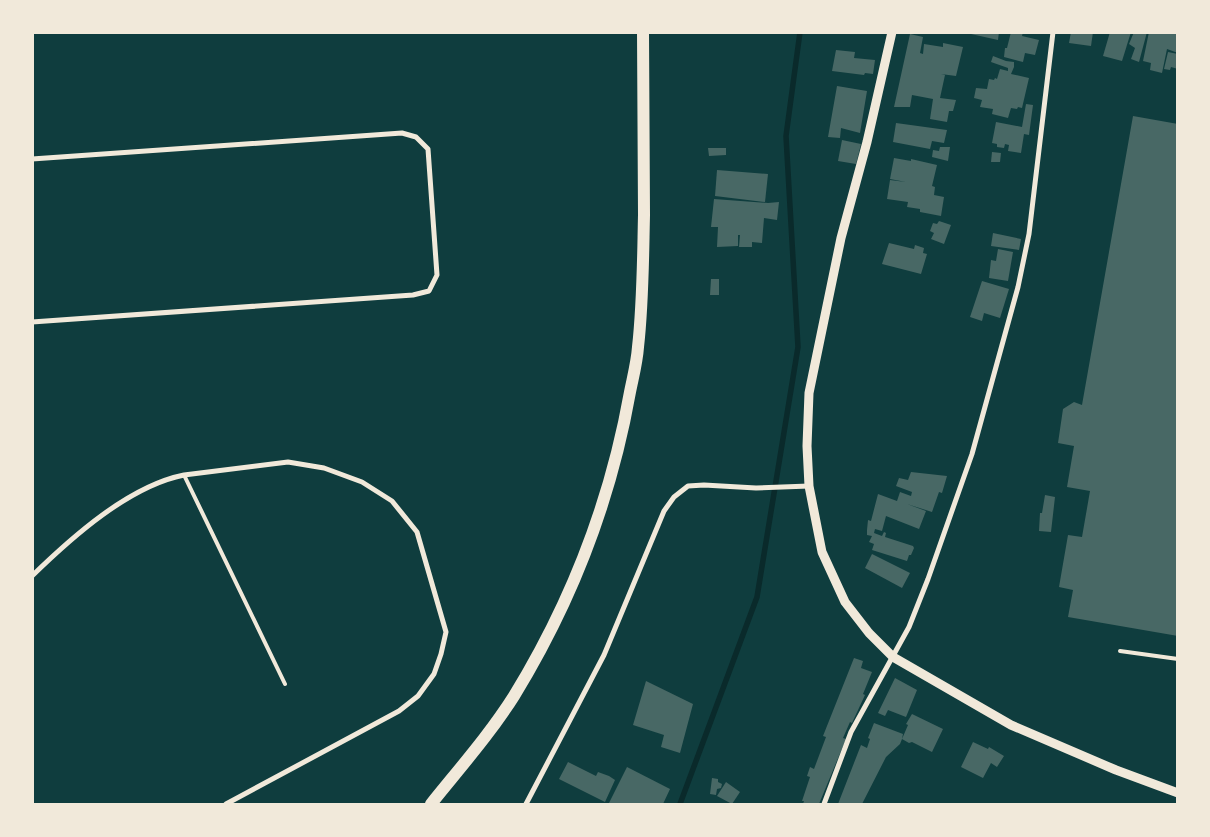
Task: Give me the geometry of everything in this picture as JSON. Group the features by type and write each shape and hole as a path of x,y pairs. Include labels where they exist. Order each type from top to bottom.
{"main road":[{"path":"431,804 513,697 534,660 567,596 593,531 611,474 626,418 638,349 642,303 643,32"}],"street":[{"path":"892,32 867,142 841,238 809,393 807,446 809,486 822,552 845,602 869,633 893,657 1011,725 1116,770 1178,793"},
{"path":"824,804 851,732 908,628 928,579 972,454 1018,287 1029,234 1053,32"},
{"path":"32,159 402,133 416,137 428,148 437,275 429,291 413,295 32,322"},
{"path":"32,576 60,548 143,489 168,478 184,474 288,462 324,468 362,482 392,500 417,532 446,632 442,654 434,674 418,696 399,711 226,804"},
{"path":"526,804 604,655 664,511 674,497 688,486 756,488 809,486"}],"lane":[{"path":"184,474 286,684"},
{"path":"1120,652 1178,659"}],"building":[{"path":"962,32 999,32 998,40"},
{"path":"1011,32 1023,32 1022,36 1039,40 1035,55 1025,53 1023,62 1004,57"},
{"path":"1071,32 1093,32 1091,46 1069,43"},
{"path":"1110,32 1131,32 1122,61 1103,56"},
{"path":"1134,32 1147,32 1139,62 1131,59 1135,48 1129,44"},
{"path":"1149,32 1178,32 1178,53 1167,49 1162,73 1150,70 1151,63 1143,61"},
{"path":"910,34 923,37 920,53 923,54 924,44 943,47 943,43 963,47 956,76 941,74 945,75 940,98 956,100 953,111 949,111 947,122 930,119 933,99 912,95 910,107 894,107"},
{"path":"836,50 855,52 854,58 875,60 873,74 865,73 864,75 832,71"},
{"path":"1168,52 1178,54 1178,69 1171,67 1170,70 1164,69"},
{"path":"993,56 1014,62 1011,74 1029,78 1022,108 1011,108 1008,118 992,114 993,109 980,107 982,100 974,98 976,88 987,89 989,79 997,79 1000,69 1008,71 1008,68 991,62"},
{"path":"837,86 867,91 860,133 841,128 840,138 828,137"},
{"path":"1026,104 1033,105 1029,135 1024,134 1021,153 1008,151 1009,145 1005,144 1004,148 997,147 997,144 992,143 996,122 1022,127"},
{"path":"1133,116 1178,124 1178,636 1068,617 1073,590 1059,587 1068,535 1082,537 1090,491 1067,487 1074,446 1058,443 1063,409 1074,402 1082,405"},
{"path":"896,123 947,130 944,143 932,141 930,149 893,142"},
{"path":"842,140 861,144 856,164 838,161"},
{"path":"940,147 950,147 948,161 932,157 933,150 939,151"},
{"path":"708,148 726,148 726,155 709,156"},
{"path":"992,152 1001,153 1000,162 991,162"},
{"path":"894,158 911,161 911,159 937,165 932,186 935,187 934,195 944,197 941,216 920,212 920,209 907,207 908,202 887,199 890,180 906,182 890,179"},
{"path":"717,170 768,174 765,202 715,196"},
{"path":"714,199 768,203 779,202 777,220 764,218 762,243 752,242 752,247 739,247 740,235 738,235 738,246 717,247 718,227 711,227"},
{"path":"939,221 951,225 944,244 931,239 934,233 930,231 933,223 937,224"},
{"path":"993,233 1021,239 1019,250 991,246"},
{"path":"889,243 914,249 915,245 924,248 923,253 927,254 921,274 882,264"},
{"path":"998,249 1013,252 1008,281 989,278 991,260 996,261"},
{"path":"711,279 719,279 719,295 710,295"},
{"path":"982,281 1009,289 1000,318 984,313 982,321 970,317"},
{"path":"911,472 947,476 942,493 939,492 932,512 907,504 926,511 919,529 886,516 882,531 875,529 874,533 882,536 884,532 886,533 885,537 913,546 914,548 907,561 872,550 874,544 869,542 872,536 867,535 867,530 868,520 871,521 878,494 897,501 900,492 911,496 912,492 896,486 899,478 908,480"},
{"path":"1045,495 1055,497 1051,532 1039,531 1040,513 1042,513"},
{"path":"872,554 910,573 902,588 865,568"},
{"path":"854,658 863,661 861,668 872,672 863,694 865,695 843,738 846,739 819,804 803,804 804,801 802,801 810,777 807,776 810,767 814,769 826,737 823,736"},
{"path":"895,678 917,690 906,717 888,710 885,716 878,713"},
{"path":"646,681 693,704 680,753 661,747 664,735 633,725"},
{"path":"912,714 943,729 932,752 902,739 908,725 906,724"},
{"path":"874,723 903,734 900,744 886,757 862,804 838,804 861,745 867,748 870,739 868,738"},
{"path":"973,742 988,749 989,747 1004,756 997,767 991,763 983,778 961,767"},
{"path":"568,762 596,776 598,772 615,780 605,802 559,779"},
{"path":"627,767 670,789 663,804 609,803"},
{"path":"712,778 718,779 718,782 722,784 721,788 717,789 716,795 710,794"},
{"path":"726,782 740,792 732,804 717,796"}],"waterway":[{"path":"680,804 757,597 798,347 786,136 800,32"}]}
